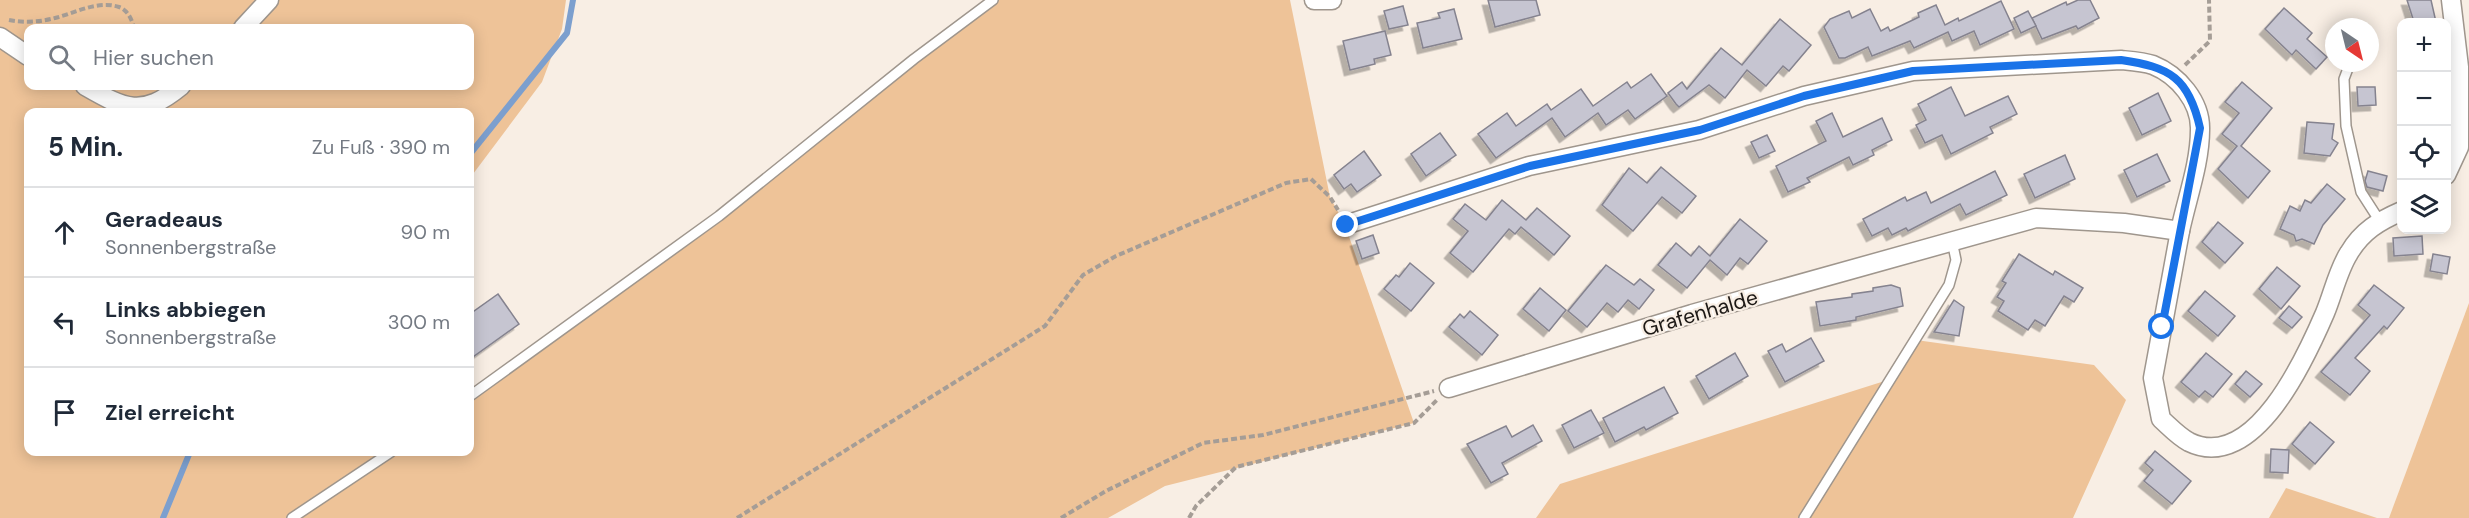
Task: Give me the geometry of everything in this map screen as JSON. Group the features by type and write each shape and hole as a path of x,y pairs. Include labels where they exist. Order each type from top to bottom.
{"street":[{"path":"247,24 268,0"},
{"path":"1314,0 1332,0"},
{"path":"2451,0 2459,67 2459,147 2451,164"},
{"path":"0,37 24,53"},
{"path":"1346,225 1530,166 1700,130 1804,96 1913,71 2121,60 2152,65 2173,76 2188,93 2196,110 2200,128 2153,378 2161,419 2190,442 2205,447 2224,445 2242,439 2273,410 2303,359 2324,316 2348,254 2363,234 2379,220 2397,213"},
{"path":"93,90 125,107 143,107 176,90"},
{"name":"Grafenhalde","path":"1449,388 1692,314 2036,218 2124,223 2180,231"}],"lane":[{"path":"474,393 719,216 914,59 993,0"},
{"path":"2347,72 2344,79 2346,126 2361,192 2379,220"},
{"path":"1804,518 1949,285 1956,260 1952,241"},
{"path":"292,518 385,456"}],"path":[{"path":"2173,76 2210,41 2209,0"},
{"path":"0,19 22,22 53,18 93,6 120,7 131,16 133,24"},
{"path":"737,518 1045,326 1083,275 1116,256 1286,183 1311,179 1330,197 1346,225"},
{"path":"1061,518 1106,491 1203,443 1263,435 1405,397 1449,388"},
{"path":"1189,518 1196,506 1236,467 1414,423 1449,388"}],"shaded area":[{"path":"0,0 566,0 562,29 542,82 474,173 474,108 24,108 24,456 474,456 474,393 614,292 993,0 1290,0 1330,197 1345,225 1414,423 1165,486 1108,518 0,518"},
{"path":"2469,303 2469,518 2389,518"},
{"path":"1916,340 2094,365 2126,400 2073,518 1536,518 1560,484 1891,379"},
{"path":"2286,488 2377,518 2269,518"}],"building":[{"path":"1488,0 1536,0 1540,15 1495,27"},
{"path":"2078,0 2090,0 2099,18 2078,29 2076,26 2042,39 2032,18 2066,2 2067,5"},
{"path":"2407,0 2431,0 2435,18 2413,18"},
{"path":"2001,1 2014,29 1980,45 1974,31 1952,41 1948,32 1914,48 1910,41 1872,56 1868,47 1845,58 1839,58 1824,27 1830,19 1849,11 1852,18 1870,9 1881,31 1888,27 1890,31 1919,17 1918,13 1936,5 1945,25 1958,18 1959,21"},
{"path":"1403,6 1408,25 1389,29 1384,11"},
{"path":"2284,8 2312,33 2307,39 2325,55 2325,59 2316,69 2296,50 2292,55 2265,29"},
{"path":"1454,9 1462,39 1423,48 1417,23 1440,18 1438,13"},
{"path":"2028,11 2036,26 2021,33 2014,18"},
{"path":"1780,19 1811,45 1789,71 1783,66 1766,86 1747,70 1725,98 1709,85 1679,107 1676,104 1668,93 1682,82 1687,89 1721,48 1742,65"},
{"path":"1385,31 1391,55 1374,59 1375,64 1350,70 1343,41"},
{"path":"1651,74 1667,96 1635,119 1628,110 1606,125 1598,113 1565,137 1552,118 1496,158 1478,134 1507,113 1516,126 1547,104 1551,110 1581,89 1593,106 1627,82 1631,88"},
{"path":"2242,82 2272,108 2241,146 2270,171 2248,198 2218,169 2237,146 2222,134 2239,113 2225,102"},
{"path":"1951,87 1965,116 2008,96 2017,114 1990,127 1993,133 1951,154 1942,135 1925,143 1916,125 1926,120 1918,104"},
{"path":"2357,87 2375,87 2376,105 2358,106"},
{"path":"2158,93 2171,121 2142,135 2129,108"},
{"path":"1832,113 1843,137 1882,118 1892,140 1872,150 1874,155 1853,165 1849,157 1807,178 1810,182 1788,192 1776,166 1826,141 1816,121"},
{"path":"2307,122 2334,124 2332,139 2338,143 2330,156 2304,153"},
{"path":"1440,133 1456,155 1426,176 1411,154"},
{"path":"1767,135 1775,151 1759,158 1751,142"},
{"path":"1364,151 1381,175 1357,192 1351,184 1344,189 1334,175"},
{"path":"2157,154 2170,181 2137,197 2124,170"},
{"path":"2065,155 2075,179 2035,198 2024,174"},
{"path":"1661,167 1696,196 1682,213 1662,197 1633,231 1602,205 1629,168 1647,183"},
{"path":"1995,171 2007,195 1966,215 1960,204 1908,231 1906,228 1892,235 1888,228 1872,236 1863,219 1905,197 1907,201 1926,192 1931,203"},
{"path":"2368,171 2387,176 2383,191 2367,187 2365,181"},
{"path":"2327,184 2345,199 2323,225 2314,244 2302,239 2296,241 2294,235 2280,229 2290,206 2300,211 2305,200 2311,203"},
{"path":"1502,200 1526,220 1537,208 1570,236 1554,255 1521,227 1515,234 1509,229 1473,272 1450,253 1468,231 1453,219 1465,204 1486,220"},
{"path":"1740,219 1767,241 1748,264 1740,258 1727,275 1710,260 1687,288 1658,265 1676,243 1691,256 1699,246 1710,256"},
{"path":"2218,222 2243,243 2225,263 2202,242"},
{"path":"1373,235 1379,253 1362,259 1356,241"},
{"path":"2422,236 2423,254 2394,256 2393,238"},
{"path":"2019,254 2053,275 2055,271 2083,288 2074,302 2064,296 2045,326 2035,320 2028,330 1998,311 2004,301 1997,297 2006,283 2002,281"},
{"path":"2433,254 2450,257 2447,274 2430,271"},
{"path":"1410,263 1434,283 1411,311 1384,289 1396,275 1399,277"},
{"path":"1606,265 1634,285 1640,279 1654,290 1639,309 1628,300 1618,312 1607,303 1587,327 1568,311"},
{"path":"2277,267 2300,286 2281,309 2259,289"},
{"path":"1891,285 1900,288 1903,306 1856,317 1856,320 1820,326 1816,302 1852,297 1852,294"},
{"path":"2374,285 2404,308 2387,329 2384,326 2355,358 2370,371 2350,395 2321,372 2370,315 2358,305"},
{"path":"1540,288 1566,310 1549,331 1523,309"},
{"path":"2205,291 2235,316 2218,336 2188,311"},
{"path":"498,294 519,324 474,356 474,311"},
{"path":"1954,300 1964,307 1959,336 1934,332"},
{"path":"2289,306 2302,317 2292,328 2279,318"},
{"path":"1470,311 1498,335 1482,355 1449,327 1460,314 1464,318"},
{"path":"1811,338 1824,361 1785,382 1768,351 1782,344 1786,352"},
{"path":"1735,353 1748,376 1709,399 1696,376"},
{"path":"2206,353 2232,374 2213,397 2205,391 2199,397 2181,382"},
{"path":"2246,371 2262,384 2250,397 2235,384"},
{"path":"1664,387 1678,413 1646,430 1644,427 1615,442 1603,418"},
{"path":"1591,410 1604,433 1574,448 1562,425"},
{"path":"2310,422 2334,442 2315,464 2292,444"},
{"path":"1533,425 1542,441 1502,463 1508,474 1491,483 1467,444 1506,426 1512,437"},
{"path":"2271,449 2289,450 2288,473 2270,472"},
{"path":"2155,451 2191,481 2172,504 2144,481 2153,470 2145,463"}],"waterway":[{"path":"474,149 567,33 573,0"},
{"path":"163,518 188,456"}],"route":[{"path":"1346,225 1530,166 1700,130 1804,96 1913,71 2121,60 2152,65 2173,76 2188,93 2196,110 2200,128 2162,327"}]}
